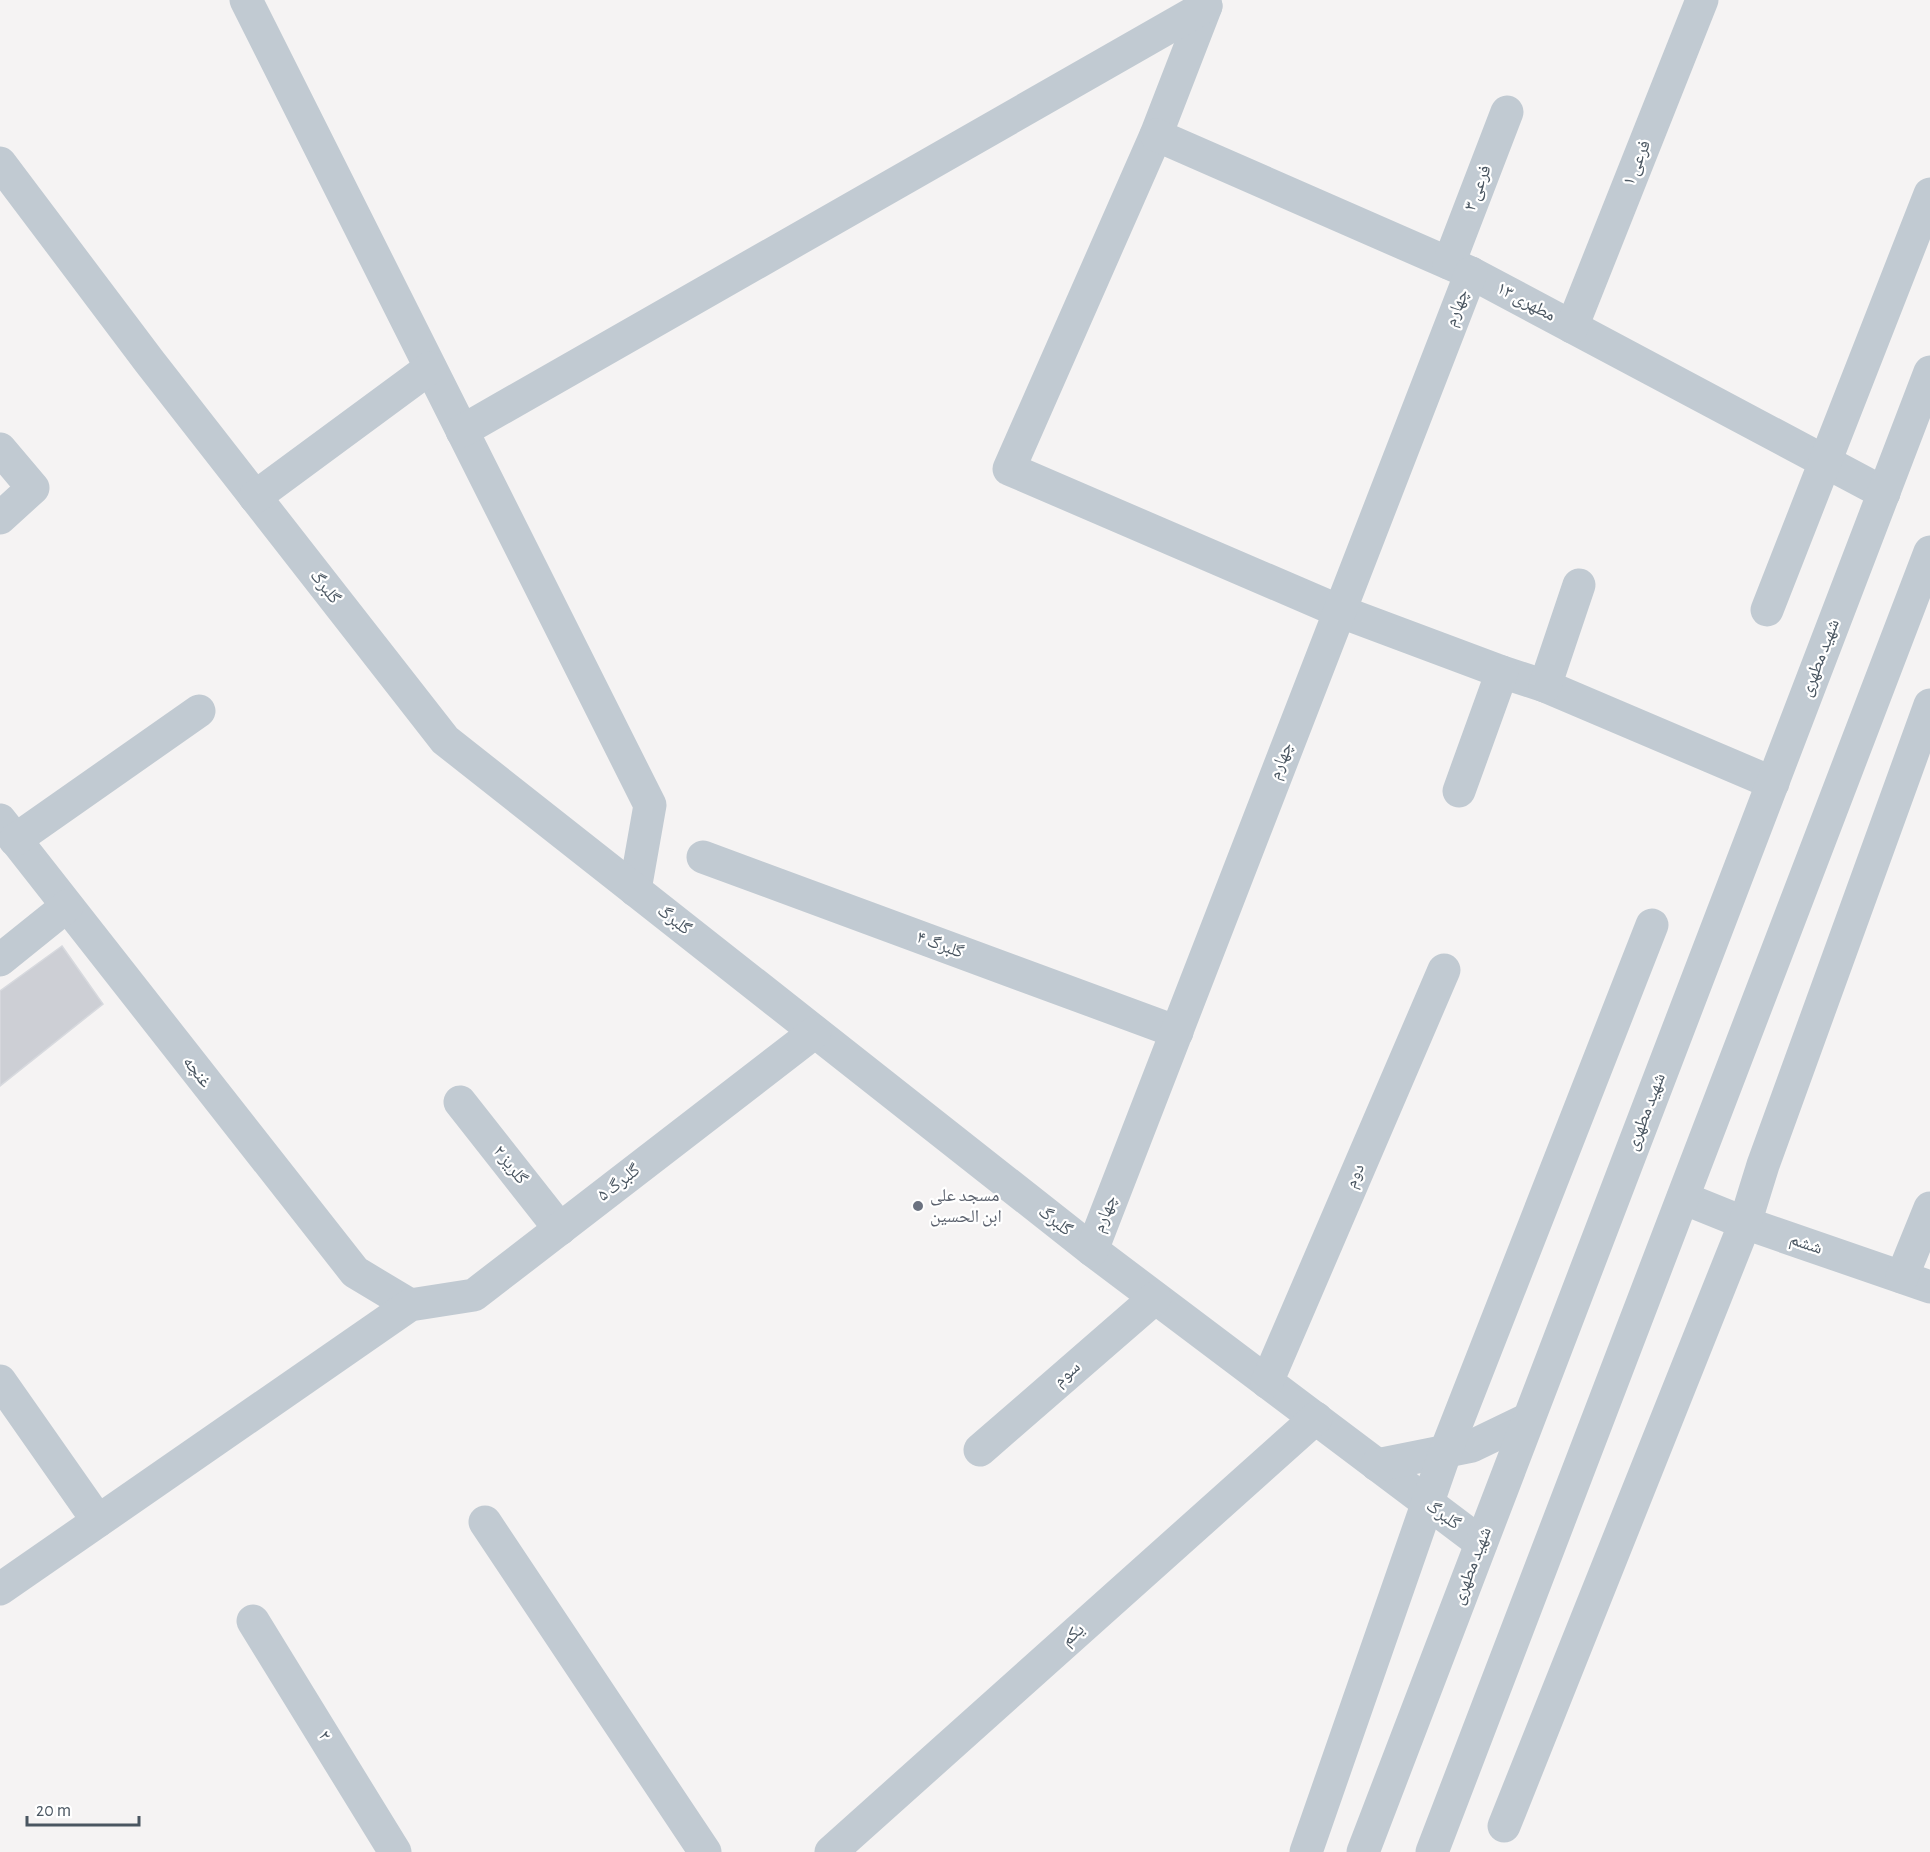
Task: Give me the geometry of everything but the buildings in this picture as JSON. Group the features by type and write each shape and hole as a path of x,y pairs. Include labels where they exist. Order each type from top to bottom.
{"street":[{"path":"246,0 650,805 635,890"},
{"name":"فرعی ۱","path":"1572,327 1702,0"},
{"path":"462,431 1206,6 1156,135 1009,469 1339,611 1545,686 1773,783"},
{"name":"فرعی ۳","path":"1460,268 1507,112"},
{"name":"مطهری ۱۳","path":"1156,135 1460,268 1884,493"},
{"name":"گلبرگ","path":"0,163 142,352 445,740 1092,1250 1481,1543"},
{"path":"1767,609 1930,194"},
{"name":"چهارم","path":"1092,1250 1339,611 1460,268"},
{"path":"255,497 430,368"},
{"name":"شهید مطهری","path":"1363,1852 1930,372"},
{"path":"0,449 33,488 0,518"},
{"path":"1432,1852 1930,552"},
{"path":"1545,686 1579,585"},
{"path":"1459,791 1502,672"},
{"path":"1504,1827 1745,1223 1763,1165 1930,705"},
{"path":"8,830 199,711"},
{"name":"غنچه","path":"8,830 355,1272 410,1305"},
{"name":"گلبرگ ۴","path":"703,857 1177,1032"},
{"path":"0,960 67,906"},
{"path":"1306,1852 1426,1503 1652,925"},
{"name":"دوم","path":"1267,1382 1444,970"},
{"name":"گلبرگ ۵","path":"410,1305 474,1295 815,1032"},
{"name":"گلریز ۲","path":"460,1102 560,1229"},
{"name":"ششم","path":"1683,1198 1745,1223 1916,1282"},
{"path":"1916,1282 1930,1209"},
{"name":"سوم","path":"980,1450 1155,1298"},
{"path":"0,1589 410,1305"},
{"path":"0,1381 98,1521"},
{"name":"یکم","path":"831,1852 1316,1418"},
{"path":"1377,1465 1472,1446 1528,1419"},
{"path":"485,1522 705,1852"},
{"name":"۲","path":"254,1621 395,1852"}],"place":[{"name":"مسجد علی ابن الحسین","path":"918,1206"}]}
